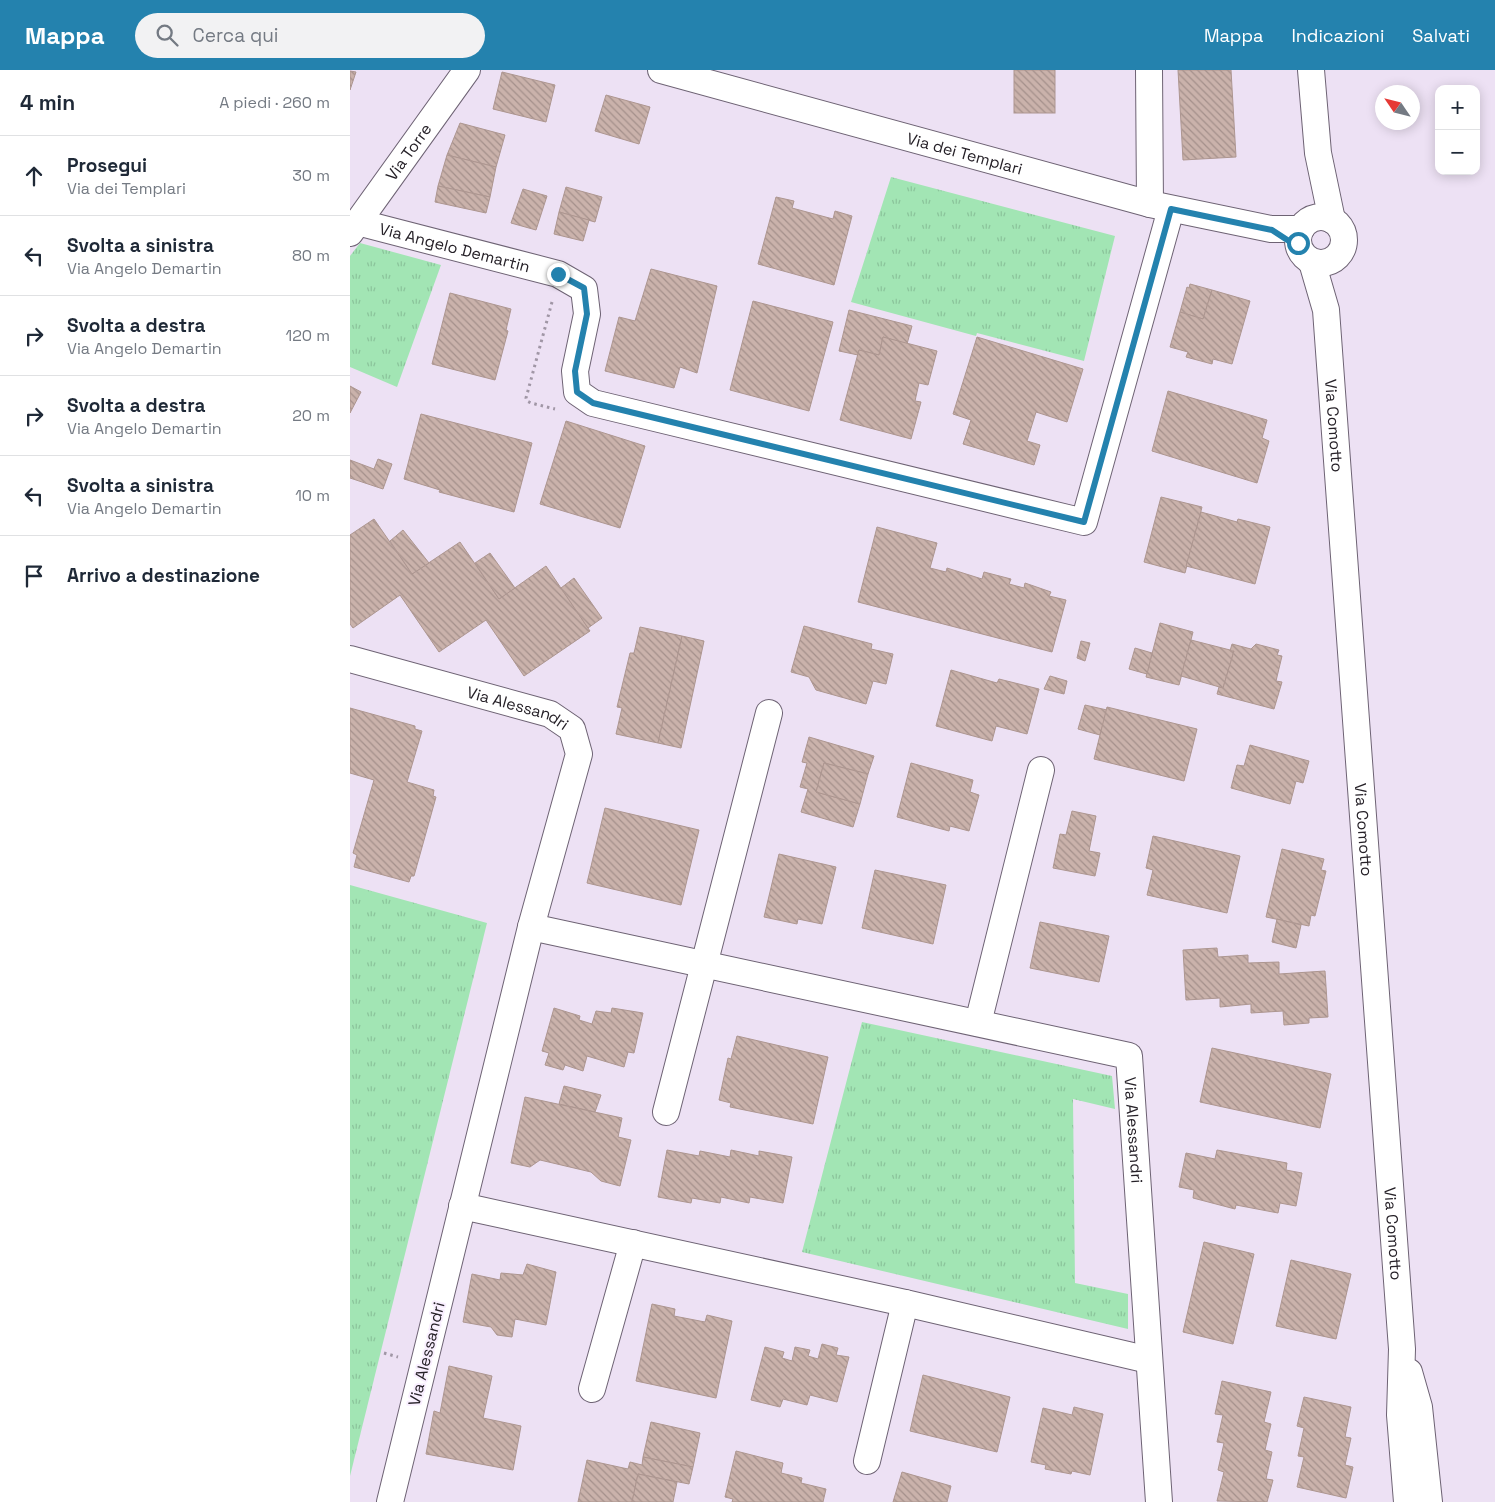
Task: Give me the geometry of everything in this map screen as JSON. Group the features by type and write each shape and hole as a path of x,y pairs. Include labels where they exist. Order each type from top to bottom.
{"street":[{"name":"Via Torre","path":"354,228 467,70"},
{"path":"1149,70 1160,207"},
{"path":"1311,70 1318,153 1332,220 1342,230 1344,238 1339,254 1328,262 1320,264 1305,240 1318,153"},
{"name":"Via dei Templari","path":"669,71 1160,207 1272,230 1305,240"},
{"name":"Via Angelo Demartin","path":"354,228 558,274 584,288 587,314 575,371 577,392 593,403 1084,522 1160,207"},
{"path":"1305,240 1319,218 1332,220"},
{"name":"Via Comotto","path":"1305,240 1326,310 1402,1349 1400,1414 1408,1502"},
{"name":"Via Comotto","path":"1326,310 1339,254"},
{"name":"Via Alessandri","path":"350,659 550,714 572,729 579,754 531,927 390,1502"},
{"path":"666,1112 769,713"},
{"path":"978,1023 1041,770"},
{"name":"Via Alessandri","path":"531,927 1129,1056 1159,1502"},
{"path":"462,1206 905,1303 1149,1360"},
{"path":"592,1389 633,1243"},
{"path":"867,1461 905,1303"},
{"name":"Via Comotto","path":"1402,1349 1419,1407 1429,1502"}],"green space":[{"path":"891,177 1115,236 1084,361 977,333 976,336 851,302"},
{"path":"360,243 441,265 397,387 350,367 350,256"},
{"path":"350,885 487,923 350,1476"},
{"path":"862,1022 1112,1076 1115,1109 1073,1099 1075,1283 1128,1294 1128,1329 802,1252"}],"building":[{"path":"1014,70 1055,70 1055,113 1014,113"},
{"path":"1178,70 1231,70 1236,157 1183,160"},
{"path":"350,71 356,72 350,90"},
{"path":"502,72 555,85 546,122 493,109"},
{"path":"606,95 650,107 639,144 595,131"},
{"path":"460,123 505,135 496,167 447,155"},
{"path":"447,155 496,167 490,197 438,186"},
{"path":"438,186 490,197 486,213 435,202"},
{"path":"566,187 602,197 595,222 559,212"},
{"path":"523,189 547,196 536,230 511,223"},
{"path":"776,197 794,201 792,208 833,219 835,211 852,216 834,285 758,264"},
{"path":"559,212 589,220 583,241 554,234"},
{"path":"651,269 717,286 697,373 680,367 674,388 605,371 619,317 635,321"},
{"path":"1190,284 1212,290 1203,319 1180,312 1187,287 1189,288"},
{"path":"1212,290 1250,301 1232,364 1213,359 1212,364 1186,357 1188,352 1170,347 1180,312 1203,319"},
{"path":"450,293 511,309 506,330 508,331 495,380 432,364"},
{"path":"753,301 833,322 809,411 730,390"},
{"path":"849,310 912,326 907,344 883,337 879,355 859,350 858,355 839,351"},
{"path":"883,337 937,351 928,385 919,383 915,401 921,402 911,439 840,420 859,350 879,355"},
{"path":"977,337 1083,369 1067,422 1036,412 1027,441 1040,445 1034,465 963,444 971,420 953,414"},
{"path":"350,386 361,392 350,413"},
{"path":"1168,391 1267,420 1262,438 1269,441 1257,483 1152,451"},
{"path":"421,414 532,443 514,512 439,492 440,490 404,479"},
{"path":"566,421 645,446 620,528 540,504"},
{"path":"378,459 392,464 383,489 350,478 350,460 374,469"},
{"path":"1161,497 1202,507 1185,573 1144,562"},
{"path":"1201,512 1237,522 1238,519 1270,527 1255,584 1186,566"},
{"path":"374,519 412,574 460,542 499,599 546,566 590,631 524,676 486,620 439,652 400,595 353,628 350,624 350,535"},
{"path":"877,527 937,543 930,568 946,572 947,568 982,579 984,572 1011,579 1009,584 1024,588 1025,583 1051,592 1049,596 1066,600 1052,652 858,602"},
{"path":"403,530 429,563 412,574 390,541"},
{"path":"490,553 515,588 499,599 475,563"},
{"path":"574,578 602,618 588,628 561,588"},
{"path":"1160,623 1193,632 1179,685 1146,677"},
{"path":"804,626 872,644 871,649 893,654 886,684 873,681 866,704 816,690 809,677 791,672"},
{"path":"640,627 682,636 658,743 616,734 622,708 617,707 630,653 634,653"},
{"path":"682,636 704,641 681,748 658,743"},
{"path":"1191,640 1234,651 1223,688 1181,676"},
{"path":"1081,641 1090,643 1085,661 1077,658"},
{"path":"1232,644 1251,649 1256,644 1279,650 1277,655 1282,656 1276,681 1282,682 1274,709 1217,694 1219,687 1223,688 1234,651 1230,651"},
{"path":"1135,648 1152,653 1147,674 1129,669"},
{"path":"951,670 997,683 999,679 1039,689 1027,734 996,726 992,741 936,726"},
{"path":"1050,676 1067,681 1064,694 1044,689"},
{"path":"1085,705 1107,710 1100,735 1078,729"},
{"path":"1107,707 1197,729 1184,781 1094,759"},
{"path":"350,708 415,726 415,729 422,731 407,782 434,790 433,796 436,797 414,876 411,876 409,882 354,867 357,855 353,853 374,780 350,773"},
{"path":"809,737 874,756 868,774 824,763 816,792 860,804 853,827 801,812 808,789 800,787 807,763 802,762"},
{"path":"1250,745 1309,761 1303,783 1296,781 1290,804 1231,788 1237,765 1244,766"},
{"path":"824,763 868,774 860,804 816,792"},
{"path":"911,763 973,780 970,792 979,795 969,831 950,826 949,831 897,817"},
{"path":"605,808 699,830 681,905 587,883"},
{"path":"1072,811 1096,816 1089,851 1100,853 1095,876 1053,868 1060,834 1066,835"},
{"path":"1153,836 1240,856 1227,913 1147,895 1153,870 1146,868"},
{"path":"1282,849 1324,859 1321,870 1326,871 1315,916 1311,915 1309,926 1266,917"},
{"path":"779,854 836,867 822,924 798,919 797,924 764,917"},
{"path":"875,870 946,885 933,944 862,928"},
{"path":"1277,919 1301,925 1296,948 1272,942"},
{"path":"1040,922 1109,936 1099,982 1030,968"},
{"path":"1217,948 1218,957 1248,955 1248,963 1279,962 1279,974 1325,971 1328,1017 1309,1018 1309,1023 1284,1025 1283,1011 1251,1013 1251,1004 1220,1007 1220,998 1186,1000 1183,950"},
{"path":"554,1008 580,1016 579,1020 592,1024 596,1011 611,1013 612,1008 643,1013 634,1053 628,1052 624,1067 587,1056 583,1071 565,1065 563,1070 545,1065 549,1053 542,1051"},
{"path":"737,1036 828,1057 813,1124 730,1107 731,1103 719,1100 728,1058 731,1059"},
{"path":"1212,1048 1331,1074 1320,1128 1200,1102"},
{"path":"564,1086 601,1095 595,1112 559,1104"},
{"path":"525,1097 622,1118 618,1137 631,1140 620,1186 601,1181 591,1172 540,1160 530,1167 511,1163"},
{"path":"667,1150 699,1156 700,1151 730,1157 731,1150 759,1156 759,1151 792,1157 783,1203 750,1197 749,1203 721,1197 720,1203 692,1198 691,1203 658,1197"},
{"path":"1217,1150 1287,1163 1286,1170 1302,1173 1296,1206 1280,1203 1278,1213 1236,1205 1235,1209 1193,1198 1194,1190 1179,1187 1186,1153 1215,1159"},
{"path":"1204,1242 1254,1254 1233,1344 1183,1332"},
{"path":"1291,1260 1351,1274 1336,1339 1276,1326"},
{"path":"527,1264 556,1272 546,1325 515,1319 512,1337 497,1335 491,1327 463,1322 472,1274 500,1280 501,1273 523,1275"},
{"path":"652,1304 675,1309 674,1316 705,1322 707,1315 732,1321 716,1398 636,1381"},
{"path":"822,1344 838,1348 836,1355 849,1357 837,1402 810,1395 807,1405 783,1399 780,1407 751,1400 765,1347 784,1352 782,1358 792,1361 795,1347 810,1350 808,1356 818,1359"},
{"path":"449,1366 492,1376 483,1418 521,1426 513,1470 426,1454 434,1411 440,1413"},
{"path":"923,1375 1010,1397 997,1452 910,1431"},
{"path":"1222,1381 1271,1392 1264,1422 1271,1424 1265,1450 1272,1452 1266,1479 1273,1480 1267,1502 1217,1501 1224,1472 1218,1470 1224,1443 1217,1442 1223,1415 1215,1414"},
{"path":"1304,1397 1351,1407 1345,1437 1351,1438 1345,1465 1353,1467 1346,1498 1297,1487 1304,1457 1298,1456 1304,1428 1297,1426"},
{"path":"1074,1407 1103,1414 1090,1475 1072,1471 1071,1474 1045,1469 1046,1465 1031,1462 1043,1408 1072,1415"},
{"path":"651,1422 700,1433 693,1467 643,1457"},
{"path":"736,1451 783,1463 781,1473 802,1478 801,1483 826,1489 823,1502 732,1502 733,1499 725,1497"},
{"path":"643,1457 693,1467 689,1484 638,1474 632,1502 578,1502 587,1460 628,1469 630,1462 642,1465"},
{"path":"902,1472 951,1486 947,1502 893,1502"},
{"path":"638,1474 677,1482 673,1502 632,1502"}],"route":[{"path":"558,274 584,288 587,314 575,371 577,392 593,403 1084,522 1171,209 1272,230 1298,247 1298,243"}]}
